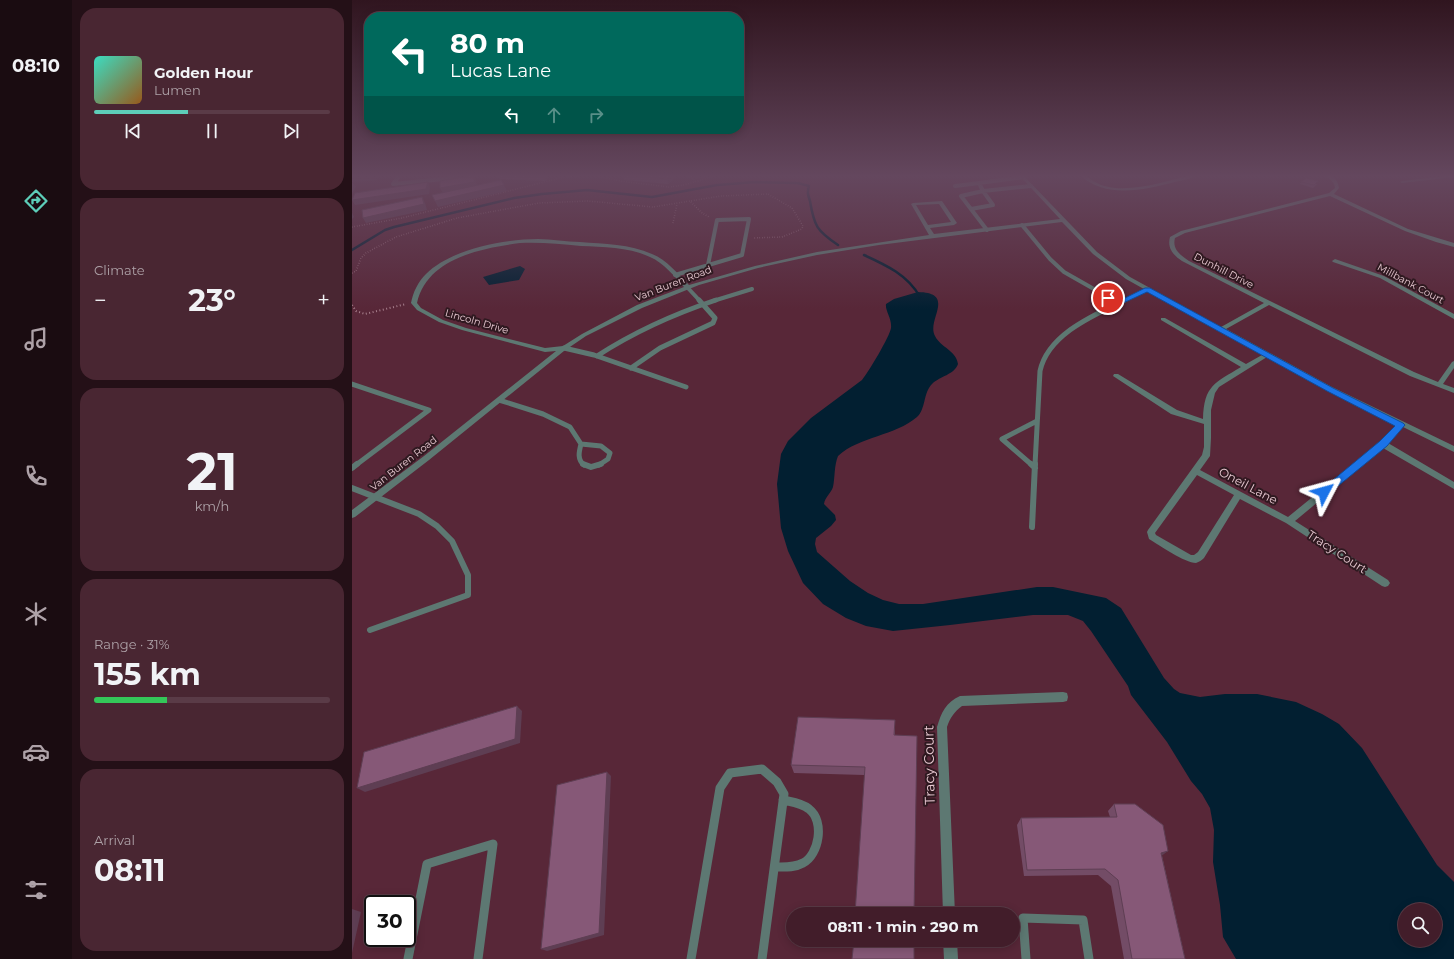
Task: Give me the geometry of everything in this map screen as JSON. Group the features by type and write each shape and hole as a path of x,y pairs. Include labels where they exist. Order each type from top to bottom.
{"street":[{"path":"923,220 933,237"},
{"path":"927,227 954,223 952,220"},
{"path":"1064,220 1095,253 1111,266 1148,289 1268,354 1330,390 1454,450"},
{"name":"Van Buren Road","path":"352,515 564,348 617,316 687,287 731,273 802,256 874,244 1064,220"},
{"name":"Dunhill Drive","path":"1230,220 1190,230 1173,237 1172,247 1174,252 1180,257 1268,303 1412,374 1454,391"},
{"path":"1384,220 1435,241 1454,244"},
{"path":"414,303 416,293 424,280 430,273 442,265 481,249 516,242 532,241 615,246 646,253 656,257 687,287"},
{"name":"Millbank Court","path":"1335,261 1382,277 1454,317"},
{"name":"Lincoln Drive","path":"414,303 419,309 441,321 464,329 545,350 564,348"},
{"path":"1222,330 1268,303"},
{"path":"1163,319 1246,367"},
{"path":"1239,494 1201,555 1196,559 1189,558 1152,537 1151,532 1206,456 1209,445 1207,407 1211,392 1217,385 1268,354"},
{"path":"1440,385 1454,363"},
{"path":"1116,376 1174,412 1207,423"},
{"path":"1289,521 1384,444 1400,425"},
{"path":"1384,444 1454,486"},
{"name":"Oneil Lane","path":"1196,471 1289,521"},
{"name":"Tracy Court","path":"1289,521 1385,583"},
{"name":"Tracy Court","path":"949,907 942,727 945,715 951,707 960,701 1063,697"},
{"path":"950,947 951,959"}],"lane":[{"path":"708,265 717,220 725,220"},
{"path":"675,275 742,255 749,220"},
{"path":"979,220 987,230"},
{"path":"1022,226 1050,259 1064,272 1119,303"},
{"path":"631,368 664,344 713,323 715,318 687,287"},
{"path":"597,356 649,325 702,304 752,289"},
{"path":"1032,527 1040,371 1045,356 1051,347 1071,330 1119,303 1148,289"},
{"path":"564,348 572,348 686,387"},
{"path":"352,384 429,410 352,468"},
{"path":"499,400 544,414 570,427 581,444"},
{"path":"1035,468 1002,439 1038,421"},
{"path":"581,444 601,446 610,453 610,457 606,462 599,466 586,467 580,463 578,459 577,454 581,444"},
{"path":"352,488 419,514 437,526 452,541 468,575 468,595 370,630"},
{"path":"691,959 720,788 730,773 762,769 777,782 784,794 762,959"},
{"path":"774,868 789,867 804,863 813,852 818,838 817,822 812,811 798,802 783,800"},
{"path":"408,959 427,864 494,844 478,959"},
{"path":"1026,959 1023,918 1083,920 1089,959"}],"path":[{"path":"352,227 392,220"},
{"path":"352,273 356,270 361,258 366,253 396,237 422,228 454,220"},
{"path":"745,238 782,237 802,229 803,226 799,220"},
{"path":"352,305 356,311 365,314 414,303"}],"water":[{"path":"520,266 525,269 519,280 489,285 483,277"},
{"path":"918,292 930,294 936,297 938,308 933,330 938,340 957,359 958,364 953,371 932,384 927,392 922,410 917,417 898,428 857,444 838,456 833,487 824,504 835,515 836,520 816,538 815,544 817,552 850,581 868,593 883,600 899,604 923,604 1037,587 1053,587 1106,598 1121,608 1164,678 1180,693 1200,697 1225,694 1257,694 1296,702 1339,724 1362,748 1437,865 1454,882 1454,959 1236,959 1223,937 1220,905 1213,862 1214,830 1210,808 1167,742 1131,695 1128,686 1083,621 1068,615 1033,615 893,631 866,626 846,618 823,604 803,583 788,551 781,528 777,484 781,454 788,441 811,418 862,380 865,376 890,332 891,324 886,309 886,304 894,299"}],"building":[{"path":"517,706 515,739 357,788 364,752"},
{"path":"798,717 895,720 894,735 917,736 914,907 855,907 865,767 791,765"},
{"path":"607,772 599,933 541,949 557,785"},
{"path":"1114,804 1135,804 1163,825 1168,851 1161,853 1185,959 1132,959 1118,880 1105,869 1027,870 1021,818 1117,817"},
{"path":"853,947 914,947 914,959 852,959"}],"waterway":[{"path":"352,250 385,230 424,220"},
{"path":"814,220 821,232 838,245"},
{"path":"864,255 888,267 903,277 915,289 920,297"}],"route":[{"path":"1108,298 1119,303 1148,289 1268,354 1330,390 1400,425 1384,444 1324,492"}]}
